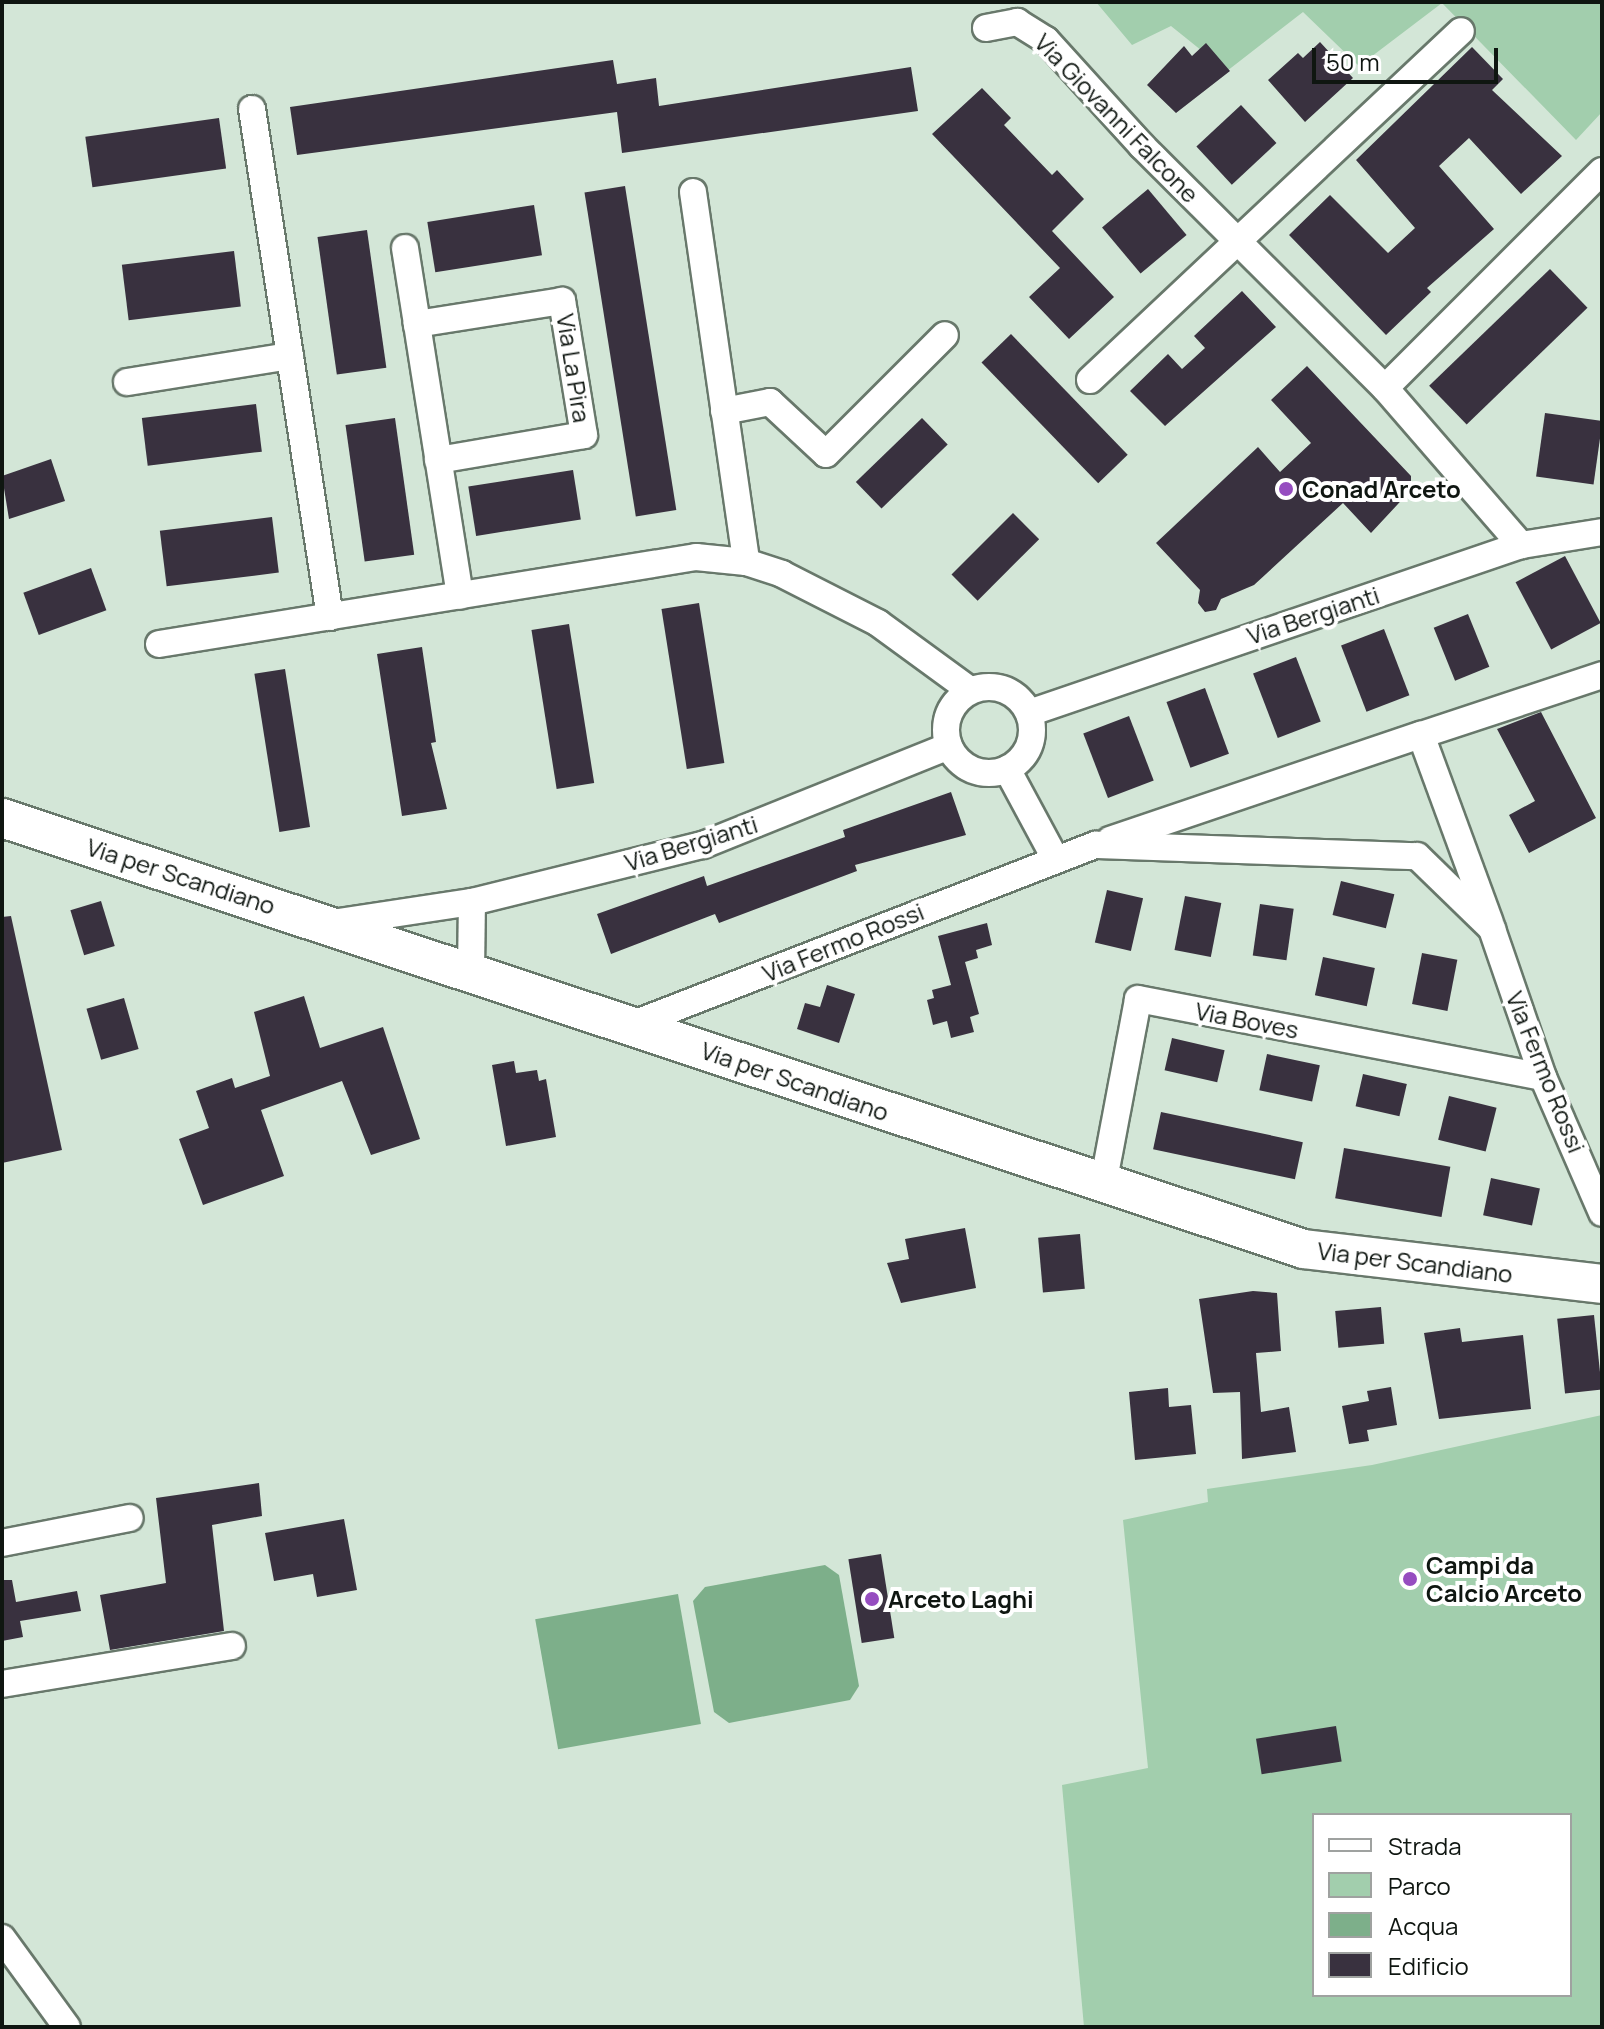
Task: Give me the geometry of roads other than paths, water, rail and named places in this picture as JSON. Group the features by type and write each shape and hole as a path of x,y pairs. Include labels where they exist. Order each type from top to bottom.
{"street":[{"name":"Via Giovanni Falcone","path":"986,28 1017,22 1046,40 1236,242 1385,388 1521,545"},
{"path":"1090,380 1461,31"},
{"path":"252,109 330,617"},
{"path":"1385,388 1602,171"},
{"path":"693,192 746,562"},
{"path":"405,248 460,596"},
{"name":"Via La Pira","path":"417,324 562,301 584,435 438,460"},
{"path":"724,411 770,402 826,454 945,335"},
{"path":"127,382 290,356"},
{"name":"Via Bergianti","path":"1029,713 1521,545 1602,532"},
{"path":"159,644 696,557 746,562 878,623 970,690 998,687 1022,701 1032,725 1027,751 1007,769 994,773 967,767 949,746 947,720 970,690"},
{"name":"Via Fermo Rossi","path":"631,1025 1055,858 1602,675"},
{"name":"Via Fermo Rossi","path":"1421,735 1543,1077 1602,1213"},
{"name":"Via Bergianti","path":"329,924 472,902 703,845 949,746"},
{"path":"1007,769 1055,858"},
{"name":"Via per Scandiano","path":"2,818 471,971 1103,1185 1304,1249 1602,1284"},
{"name":"Via Fermo Rossi","path":"1096,845 1417,856 1492,929"},
{"path":"471,971 472,902"},
{"name":"Via Boves","path":"1103,1185 1138,999 1543,1077"},
{"path":"2,1543 130,1518"},
{"path":"2,1684 232,1646"},
{"path":"2,1938 67,2027"}],"water":[{"path":"825,1565 839,1575 859,1686 850,1700 729,1723 714,1712 693,1601 705,1587"},
{"path":"678,1594 701,1724 558,1749 535,1619"}],"place":[{"name":"Conad Arceto","path":"1286,489"},
{"name":"Campi da Calcio Arceto","path":"1410,1579"},
{"name":"Arceto Laghi","path":"872,1599"}]}
